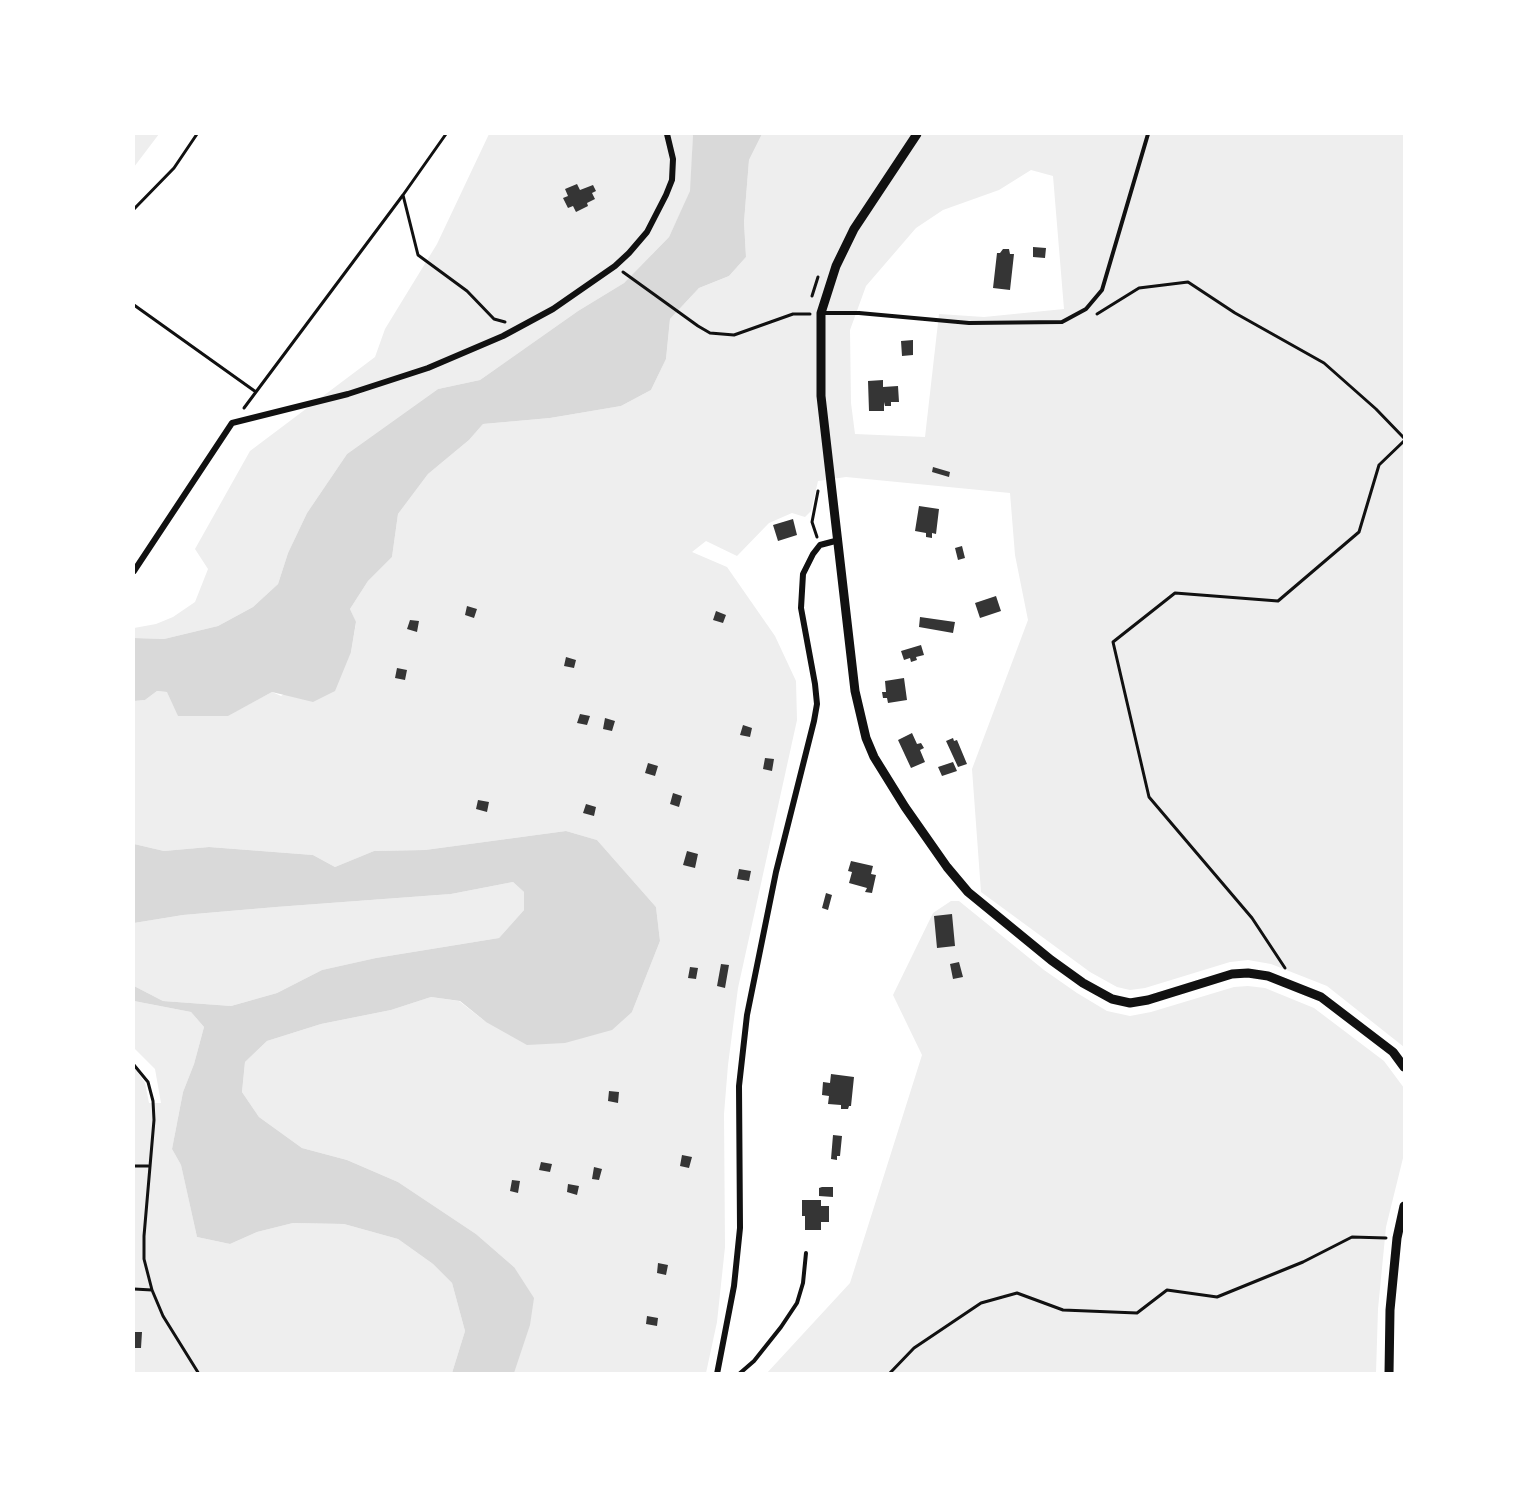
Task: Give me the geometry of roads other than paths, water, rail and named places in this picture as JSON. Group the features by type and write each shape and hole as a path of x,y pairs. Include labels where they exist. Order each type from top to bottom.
{"street":[{"path":"134,571 232,423 348,394 428,368 503,336 553,309 601,277 629,253 647,232 666,195 672,180 673,159 667,134"},
{"path":"917,134 854,229 836,266 821,313 821,396 855,691 866,738 874,757 946,867 968,892 1051,960 1083,983 1112,999 1130,1003 1148,1000 1219,978 1248,973 1268,976 1321,997 1392,1052 1404,1067"},
{"path":"717,1374 734,1286 740,1228 740,1086 747,1015 776,872 817,704 801,608 803,574 820,545 838,540"},
{"path":"1389,1374 1390,1310 1397,1238 1404,1206"}],"lane":[{"path":"821,313 860,313 969,323 1062,322 1086,309 1102,290 1148,134"},
{"path":"739,1374 754,1361 781,1327 796,1303 803,1282 806,1253"}]}
